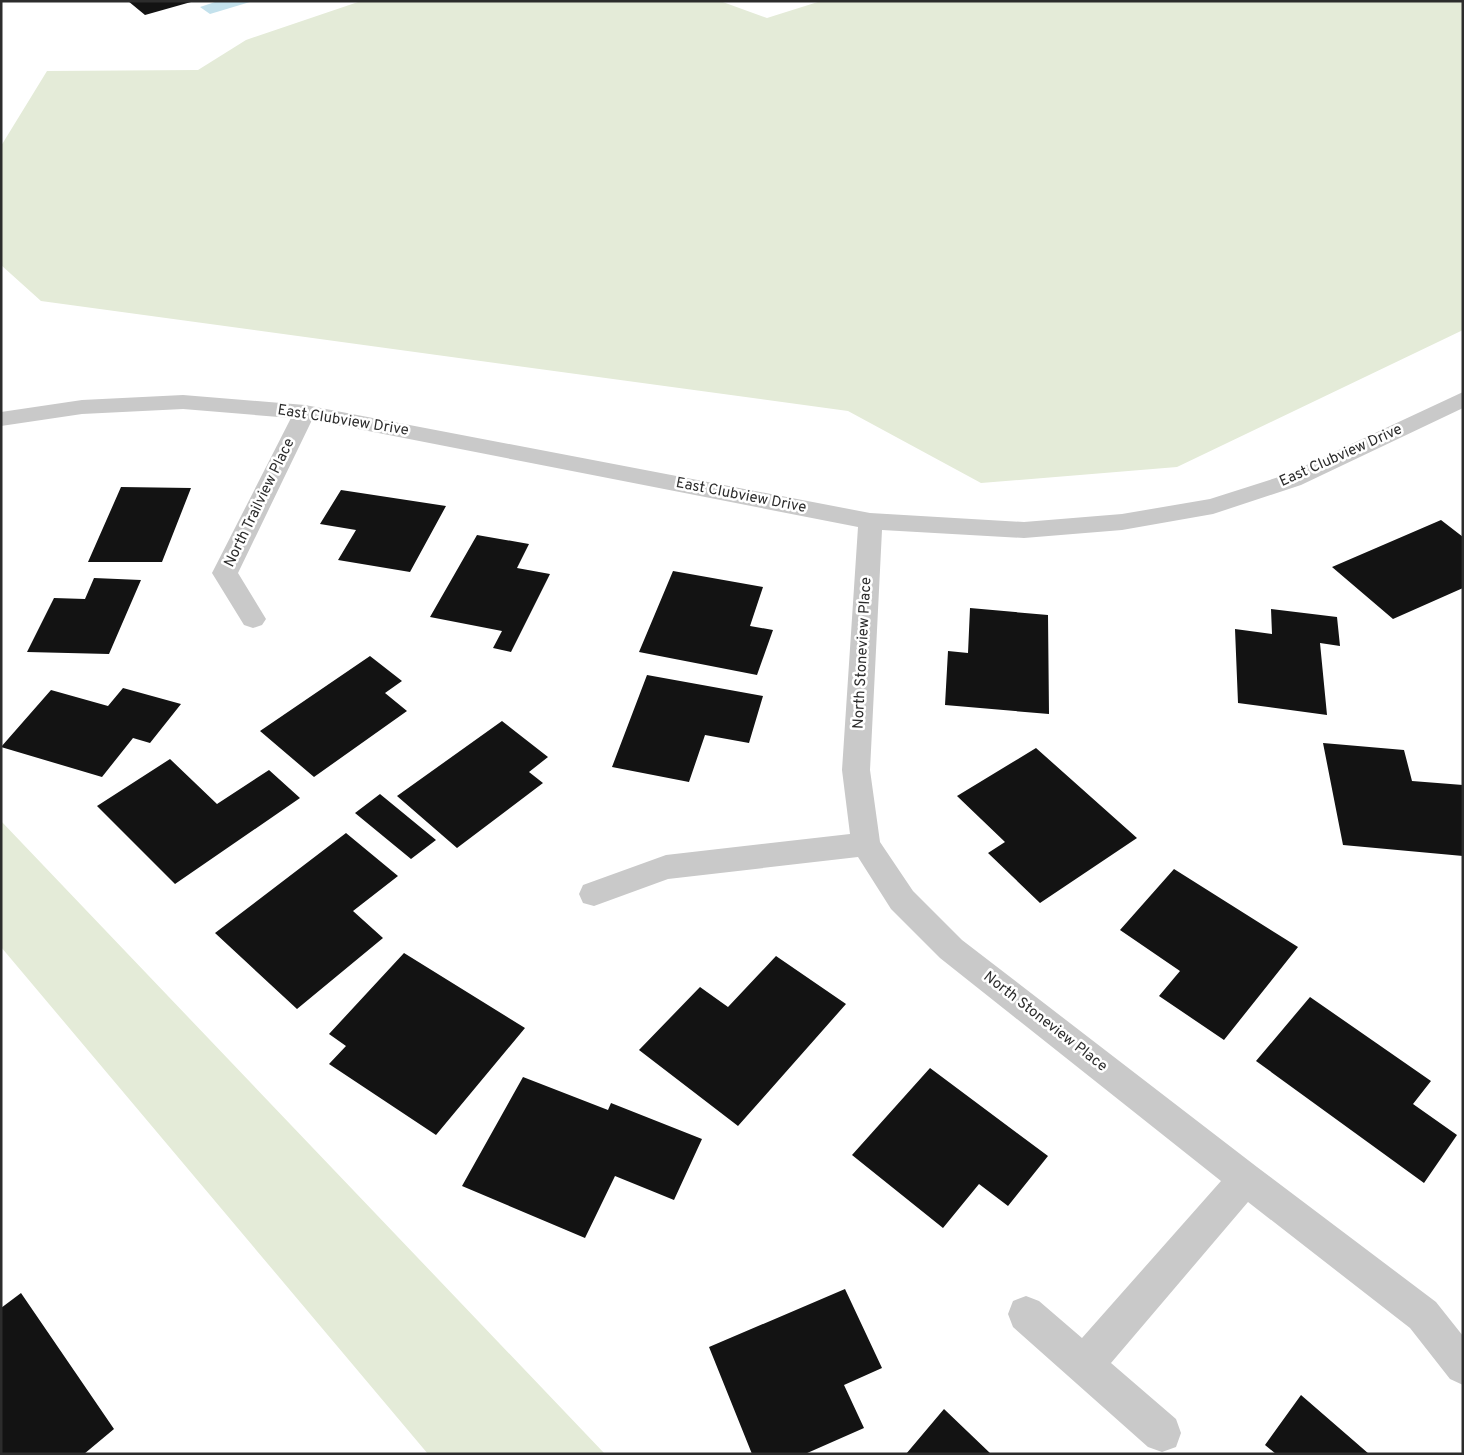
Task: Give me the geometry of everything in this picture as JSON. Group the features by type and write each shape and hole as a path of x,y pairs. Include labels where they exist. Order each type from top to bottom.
{"street":[{"name":"East Clubview Drive","path":"1,419 82,407 183,402 305,412 870,522 1024,530 1122,522 1212,506 1293,480 1463,400"},
{"name":"North Trailview Place","path":"252,619 225,573 305,412"},
{"name":"North Stoneview Place","path":"870,522 856,770 866,844 902,900 951,949 1245,1179 1423,1315 1463,1366"},
{"path":"594,894 666,867 866,844"},
{"path":"1084,1365 1245,1179"},
{"path":"1026,1314 1162,1433"}],"green space":[{"path":"361,1 720,1 767,18 821,1 1463,1 1463,330 1177,467 981,483 848,411 41,301 1,265 1,146 47,71 198,70 246,40"},
{"path":"1,821 605,1454 428,1454 1,947"}],"water":[{"path":"218,1 250,2 210,14 200,7"}],"building":[{"path":"128,1 191,1 191,2 145,15"},
{"path":"121,487 191,488 162,562 88,562"},
{"path":"341,490 446,506 410,572 338,560 356,530 320,524"},
{"path":"1441,520 1463,537 1463,588 1393,619 1332,567"},
{"path":"477,535 529,544 517,568 550,574 511,652 493,648 502,631 430,617"},
{"path":"673,571 763,587 750,626 773,630 757,675 639,652"},
{"path":"94,578 141,580 109,654 27,652 54,598 85,599"},
{"path":"970,608 1048,615 1049,714 945,705 948,651 968,653"},
{"path":"1271,609 1337,617 1340,646 1320,643 1327,715 1238,703 1235,629 1272,634"},
{"path":"370,656 402,681 385,693 407,711 314,777 260,731"},
{"path":"647,675 763,696 749,743 705,735 689,782 612,767"},
{"path":"123,688 181,704 150,743 133,738 102,777 1,747 51,690 108,706"},
{"path":"502,721 548,757 529,772 543,783 457,848 397,796"},
{"path":"1323,743 1404,750 1412,781 1463,785 1463,856 1343,845"},
{"path":"1036,748 1137,838 1040,903 988,853 1005,842 957,796"},
{"path":"170,759 217,804 269,770 300,798 175,884 97,806"},
{"path":"380,794 436,840 411,859 355,813"},
{"path":"346,833 398,876 353,911 383,938 297,1009 215,933"},
{"path":"1174,869 1298,947 1224,1040 1159,996 1180,971 1120,930"},
{"path":"404,953 525,1028 436,1135 329,1064 346,1046 329,1034"},
{"path":"776,956 846,1004 738,1126 639,1050 700,987 728,1007"},
{"path":"1310,997 1431,1081 1413,1104 1457,1135 1424,1183 1256,1061"},
{"path":"930,1068 1048,1156 1008,1206 979,1184 943,1228 852,1155"},
{"path":"523,1077 608,1110 611,1103 702,1139 674,1200 615,1176 585,1238 462,1186"},
{"path":"845,1289 882,1368 844,1385 864,1428 805,1454 752,1454 709,1347"},
{"path":"21,1293 114,1429 84,1454 1,1454 1,1308"},
{"path":"1301,1395 1369,1454 1276,1454 1265,1445"},
{"path":"944,1409 991,1454 906,1454"}]}
